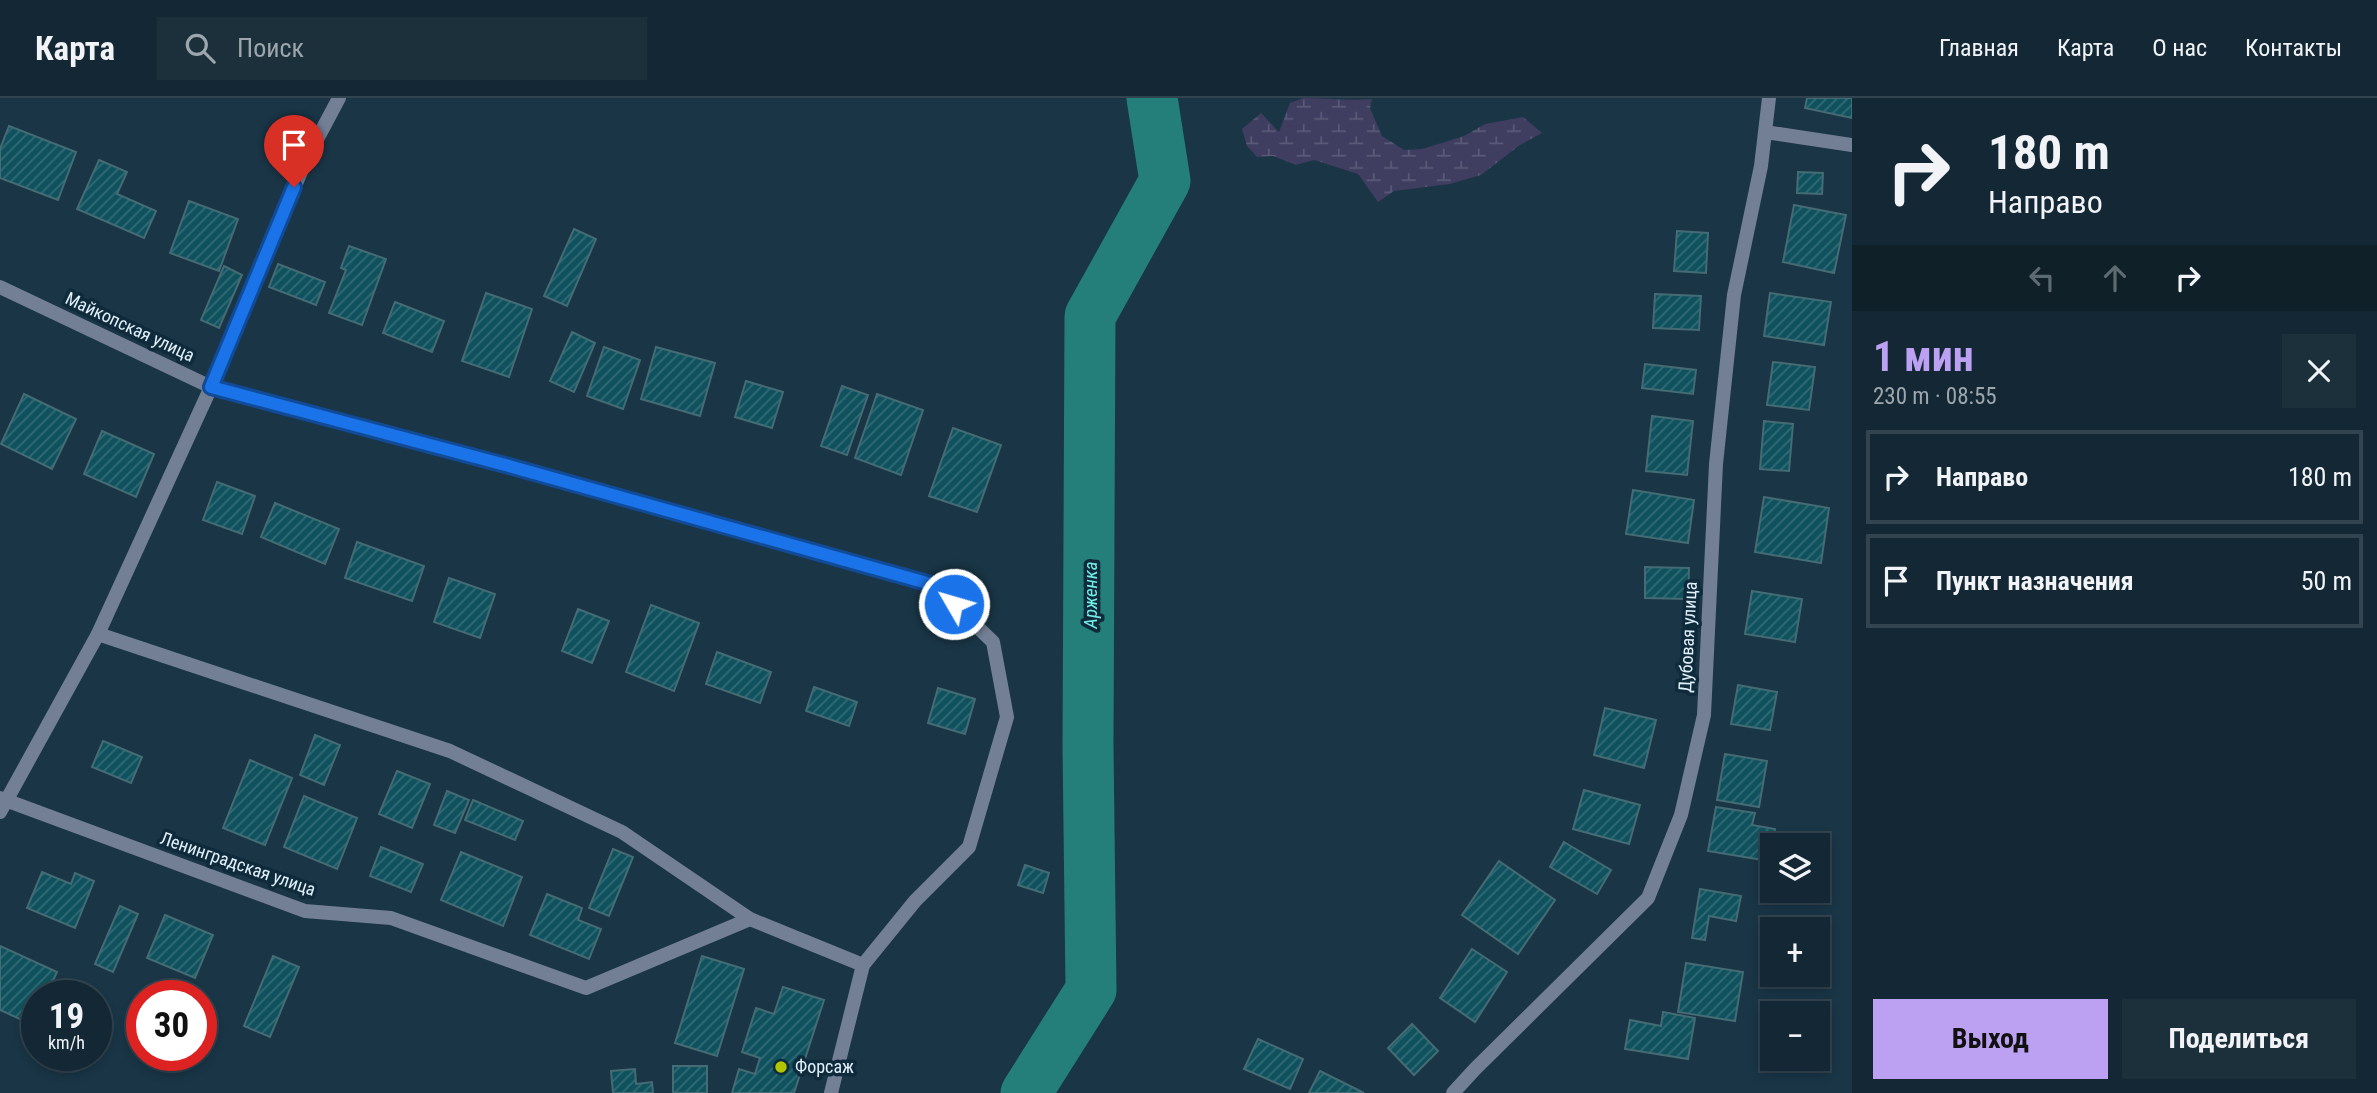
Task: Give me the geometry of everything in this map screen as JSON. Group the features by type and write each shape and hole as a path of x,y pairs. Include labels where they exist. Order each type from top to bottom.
{"street":[{"path":"2,803 98,634 211,387 305,162 339,98"},
{"name":"Дубовая улица","path":"1453,1093 1648,898 1681,815 1704,715 1716,464 1734,295 1769,98"},
{"path":"1765,132 1852,145"},
{"name":"Майкопская улица","path":"0,287 211,387 509,466 934,585 993,642 1007,717 969,847 915,901 863,965"},
{"path":"98,634 450,751 622,832 750,919 863,965 831,1093"},
{"name":"Ленинградская улица","path":"2,803 305,911 391,918 586,988 750,919"}],"green space":[{"path":"1303,98 1372,99 1370,108 1382,136 1404,150 1422,149 1464,136 1485,124 1523,117 1542,133 1520,145 1481,175 1450,184 1394,191 1378,202 1358,174 1314,160 1296,165 1273,156 1257,157 1247,146 1242,129 1261,113 1279,132 1290,103"}],"building":[{"path":"1807,98 1852,98 1852,118 1805,108"},
{"path":"9,126 76,152 58,200 0,178 0,149"},
{"path":"99,160 127,172 117,194 156,211 144,238 77,209"},
{"path":"1798,172 1823,173 1822,194 1797,193"},
{"path":"189,201 238,219 219,271 170,253"},
{"path":"1794,205 1846,215 1834,273 1783,262"},
{"path":"574,229 596,239 567,306 544,296"},
{"path":"1677,231 1708,233 1706,273 1674,271"},
{"path":"349,246 386,259 362,325 329,313 346,270 341,268"},
{"path":"278,264 325,282 316,305 269,287"},
{"path":"224,266 242,275 219,328 201,320"},
{"path":"486,293 532,309 509,377 462,361"},
{"path":"1770,293 1831,302 1824,345 1764,336"},
{"path":"1655,294 1701,296 1699,330 1653,328"},
{"path":"395,302 444,321 432,352 383,333"},
{"path":"572,332 595,343 574,392 550,381"},
{"path":"604,347 640,360 623,409 587,396"},
{"path":"656,347 715,363 700,416 641,399"},
{"path":"1773,362 1815,367 1809,410 1767,405"},
{"path":"1645,364 1696,370 1693,394 1642,388"},
{"path":"746,381 783,392 772,428 735,417"},
{"path":"842,386 868,395 847,455 821,446"},
{"path":"24,394 76,419 52,469 1,444"},
{"path":"877,394 923,410 901,475 855,458"},
{"path":"1652,416 1693,421 1687,475 1646,471"},
{"path":"1764,421 1793,424 1789,471 1760,469"},
{"path":"953,428 1001,445 977,512 929,496"},
{"path":"102,431 154,454 136,497 84,474"},
{"path":"217,482 255,496 242,534 203,520"},
{"path":"1633,490 1694,500 1688,543 1626,534"},
{"path":"1764,497 1829,508 1821,563 1755,552"},
{"path":"275,503 339,529 325,564 261,537"},
{"path":"357,542 424,566 412,601 345,578"},
{"path":"1645,567 1689,568 1688,599 1645,598"},
{"path":"449,578 495,594 480,638 434,622"},
{"path":"1752,591 1802,599 1795,642 1745,634"},
{"path":"651,605 699,623 674,691 626,672"},
{"path":"578,609 609,621 592,663 562,651"},
{"path":"717,652 771,672 760,703 706,684"},
{"path":"1738,685 1777,692 1770,730 1731,724"},
{"path":"814,687 857,702 849,726 806,711"},
{"path":"938,688 975,699 965,734 928,723"},
{"path":"1605,708 1656,720 1644,768 1594,755"},
{"path":"315,735 340,745 324,785 300,775"},
{"path":"103,741 142,757 131,783 92,767"},
{"path":"1725,754 1767,761 1759,807 1717,800"},
{"path":"250,760 292,778 265,845 223,828"},
{"path":"397,771 430,784 412,828 379,814"},
{"path":"1584,790 1640,805 1629,844 1573,829"},
{"path":"447,791 469,800 455,833 434,825"},
{"path":"304,796 357,818 337,869 284,847"},
{"path":"473,800 523,821 515,840 465,820"},
{"path":"1716,807 1755,813 1752,825 1775,829 1774,833 1760,833 1760,860 1708,851"},
{"path":"1564,842 1611,870 1597,894 1550,867"},
{"path":"381,847 423,864 411,892 370,876"},
{"path":"613,849 633,857 609,916 589,908"},
{"path":"461,852 522,877 503,926 441,900"},
{"path":"1499,861 1555,900 1518,954 1462,915"},
{"path":"1025,865 1049,873 1043,893 1018,885"},
{"path":"42,872 71,884 75,873 94,881 75,928 27,908"},
{"path":"1700,889 1741,896 1736,921 1709,916 1705,940 1692,938"},
{"path":"547,894 582,908 578,920 601,929 589,959 530,935"},
{"path":"120,906 138,914 113,972 95,964"},
{"path":"165,915 213,935 195,978 147,958"},
{"path":"0,946 57,972 53,980 21,980 21,1020 0,1010"},
{"path":"1472,949 1507,972 1475,1022 1440,998"},
{"path":"273,956 299,967 270,1037 244,1026"},
{"path":"702,956 744,969 717,1056 675,1043"},
{"path":"1686,963 1743,972 1735,1021 1678,1012"},
{"path":"783,987 824,1000 794,1093 732,1093 739,1069 755,1074 760,1058 742,1052 756,1008 774,1014"},
{"path":"1663,1012 1695,1018 1688,1059 1625,1049 1630,1020 1661,1026"},
{"path":"1412,1024 1438,1051 1414,1075 1388,1048"},
{"path":"1258,1039 1303,1059 1290,1089 1244,1069"},
{"path":"673,1066 707,1066 707,1093 673,1093"},
{"path":"635,1069 636,1084 652,1082 653,1093 613,1093 611,1071"},
{"path":"1320,1071 1364,1093 1309,1093"}],"waterway":[{"name":"Арженка","path":"1026,1093 1091,990 1088,745 1090,316 1165,181 1152,98"}],"place":[{"name":"Форсаж","path":"781,1067"}],"route":[{"path":"294,187 211,387 509,466 934,585 954,604"}]}
